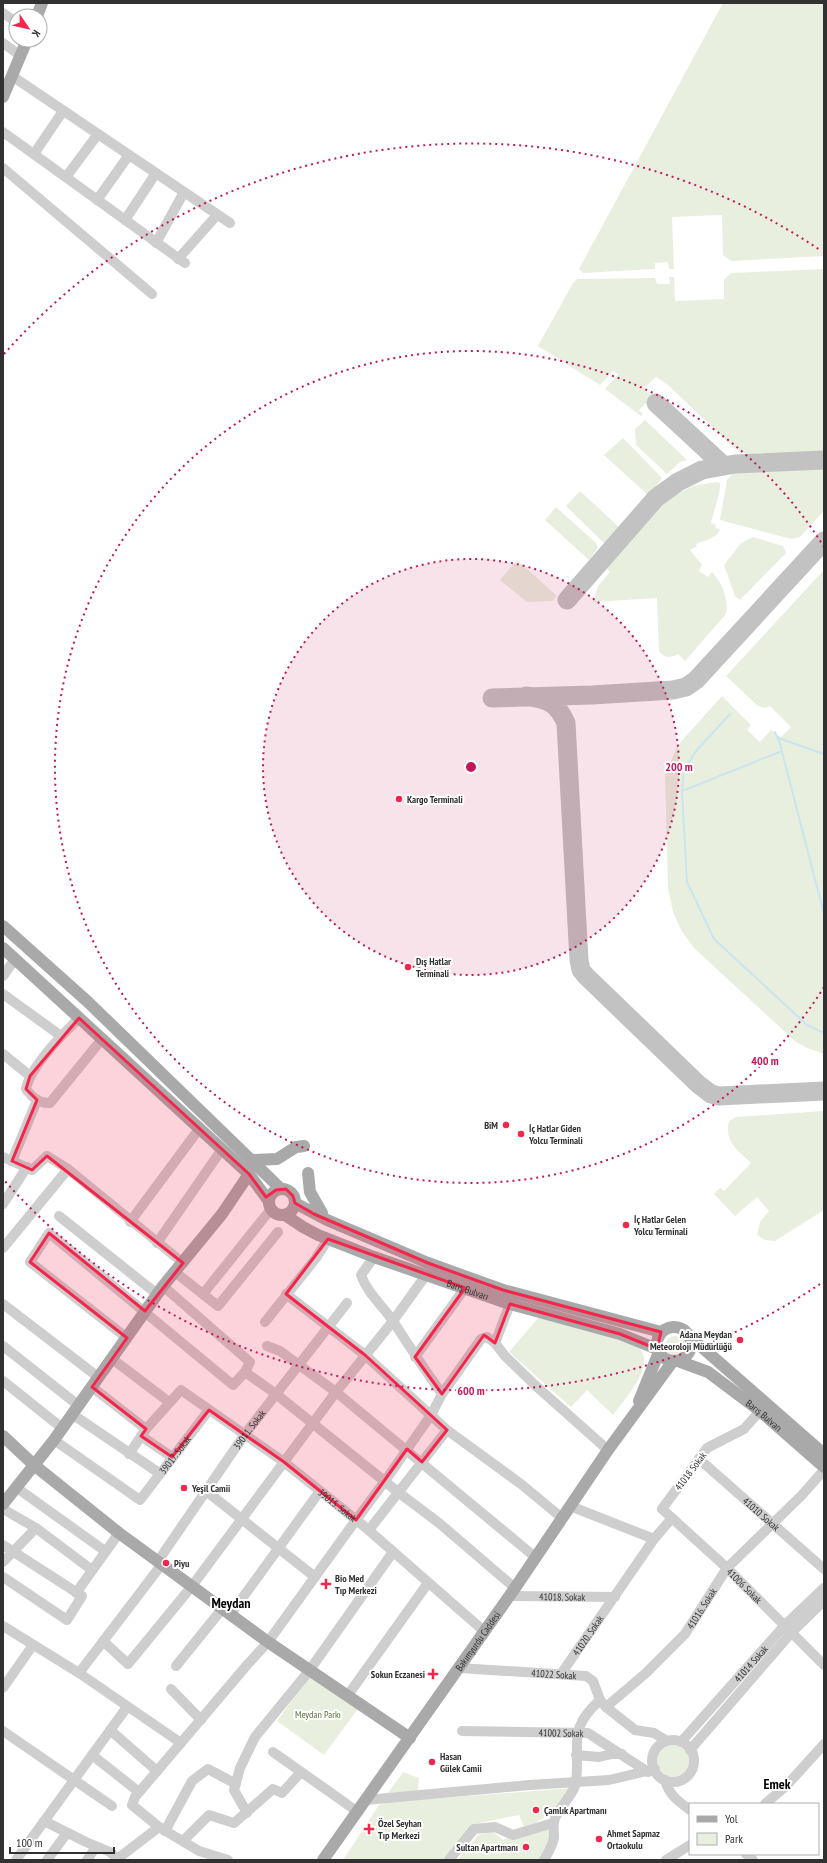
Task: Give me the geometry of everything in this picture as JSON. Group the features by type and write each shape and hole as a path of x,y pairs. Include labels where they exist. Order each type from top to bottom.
{"main road":[{"path":"4,91 24,48"},
{"path":"3,926 88,1002 281,1189"},
{"path":"3,948 248,1174 276,1214 285,1215 292,1210 295,1203 291,1193 286,1189 281,1189 272,1192 270,1205"},
{"path":"252,1160 277,1159 296,1147 304,1146"},
{"path":"308,1173 310,1192 322,1213 322,1217"},
{"path":"4,1501 54,1440 160,1290 222,1214 248,1174"},
{"name":"Barış Bulvarı","path":"295,1203 322,1217 428,1263 503,1290 662,1332 670,1327 678,1328 689,1336 804,1443 824,1468"},
{"name":"Barış Bulvarı","path":"285,1215 303,1227 374,1257 510,1304 620,1334 658,1350 667,1360 676,1361 708,1372 804,1443 824,1454"},
{"path":"658,1350 657,1340 662,1332"},
{"path":"676,1361 683,1358 689,1351 689,1336"},
{"name":"Bakımyurdu Caddesi","path":"631,1421 658,1350"},
{"name":"Bakımyurdu Caddesi","path":"323,1860 513,1592 608,1450 676,1361"},
{"path":"3,1436 34,1465 119,1533 268,1642 410,1738"}],"street":[{"path":"3,43 21,56"},
{"path":"12,76 230,223"},
{"path":"34,154 63,111"},
{"path":"3,132 182,261 217,215"},
{"path":"66,177 98,134"},
{"path":"97,200 129,155"},
{"path":"3,168 152,294"},
{"path":"125,220 156,174"},
{"path":"156,243 184,192"},
{"path":"3,976 16,959"},
{"path":"3,994 61,1036"},
{"path":"79,1018 61,1036 30,1076 26,1088 37,1100 44,1104 50,1103 102,1039"},
{"path":"3,1054 30,1076"},
{"path":"37,1100 8,1159 32,1170 47,1156 68,1169 105,1202 183,1263"},
{"path":"130,1222 199,1129"},
{"path":"157,1243 222,1149"},
{"path":"3,1204 27,1167"},
{"path":"3,1248 68,1169"},
{"path":"203,1294 270,1205"},
{"path":"59,1216 160,1290 250,1362 245,1372 233,1384 49,1233 30,1262 127,1338"},
{"path":"175,1272 218,1306 278,1232"},
{"path":"265,1322 316,1258 328,1238"},
{"path":"374,1257 362,1276 364,1284 393,1321 415,1357 442,1394"},
{"path":"103,1641 128,1664 192,1586 336,1392 393,1321 426,1275"},
{"path":"415,1357 465,1288"},
{"path":"286,1294 365,1356 447,1430 522,1484 562,1518"},
{"name":"39011. Sokak","path":"79,1673 160,1562 244,1434 347,1303"},
{"path":"3,1304 95,1382 144,1432 172,1457"},
{"path":"495,1344 510,1304"},
{"path":"223,1859 199,1851 162,1829 132,1805 139,1792 268,1642 431,1416 442,1394 481,1339 487,1337 531,1381 608,1450"},
{"path":"3,1346 75,1410 129,1454 159,1474"},
{"path":"267,1346 280,1351 336,1392 407,1449 535,1557"},
{"path":"111,1358 169,1402 144,1432 129,1454"},
{"path":"245,1372 276,1394 439,1523 513,1592"},
{"path":"3,1381 62,1428"},
{"name":"39015. Sokak","path":"169,1402 181,1390 284,1462 369,1530 485,1632"},
{"name":"39017. Sokak","path":"54,1440 140,1500 209,1410"},
{"name":"41018 Sokak","path":"662,1509 707,1448 744,1429 760,1411"},
{"path":"369,1530 447,1430"},
{"name":"41010 Sokak","path":"698,1459 824,1569"},
{"name":"41016. Sokak","path":"578,1732 580,1724 590,1709 603,1704 646,1673 685,1634 727,1568 801,1496 824,1468"},
{"path":"16,1488 105,1551"},
{"path":"206,1491 315,1577"},
{"path":"176,1666 226,1612 278,1548 320,1491"},
{"path":"4,1501 36,1528 92,1570"},
{"path":"570,1506 654,1539"},
{"name":"41006 Sokak","path":"662,1509 727,1568 824,1665"},
{"path":"615,1597 654,1539 672,1518"},
{"path":"3,1562 36,1528"},
{"path":"76,1593 119,1533"},
{"path":"3,1545 82,1596 67,1620 3,1577"},
{"path":"247,1813 234,1790 240,1768 255,1737 309,1670 393,1552"},
{"path":"348,1695 428,1583"},
{"name":"41014 Sokak","path":"681,1742 785,1625 824,1588"},
{"name":"41018. Sokak","path":"513,1592 615,1597"},
{"name":"41020. Sokak","path":"561,1674 615,1597"},
{"name":"41014 Sokak","path":"690,1750 792,1632 824,1601"},
{"path":"3,1626 79,1673 181,1744"},
{"path":"5,1681 33,1645"},
{"name":"41022 Sokak","path":"459,1668 586,1676 593,1681 603,1704"},
{"path":"171,1689 201,1720"},
{"path":"603,1704 635,1730 654,1733 667,1741"},
{"path":"16,1860 128,1707"},
{"path":"110,1730 158,1771"},
{"path":"3,1731 112,1806"},
{"name":"41002 Sokak","path":"462,1731 588,1733 651,1771"},
{"path":"544,1860 552,1846 553,1822 576,1783 578,1732"},
{"path":"366,1800 529,1785 609,1780 651,1771 665,1780 672,1782 679,1781 687,1776 694,1764 694,1757 685,1743 676,1740 667,1741 656,1749 651,1771"},
{"path":"766,1803 787,1785 824,1744"},
{"path":"273,1752 358,1812"},
{"path":"576,1756 599,1757 612,1754 622,1754"},
{"path":"92,1755 139,1792"},
{"path":"44,1821 110,1852 117,1860 162,1829 192,1781 208,1769 236,1784"},
{"path":"183,1841 209,1815 234,1823 273,1789 282,1793 301,1772"},
{"path":"665,1780 667,1788 674,1798 689,1809"},
{"path":"449,1860 474,1829 495,1827 513,1835 553,1822"},
{"path":"47,1860 67,1833"},
{"path":"87,1860 96,1846"},
{"path":"666,1860 689,1846"}],"highlighted area":[{"path":"79,1018 249,1174 266,1197 276,1190 286,1189 293,1196 295,1203 314,1214 428,1263 503,1290 661,1332 657,1349 620,1334 510,1304 495,1343 484,1335 442,1394 415,1357 465,1288 328,1239 286,1294 365,1355 447,1430 422,1462 407,1449 356,1520 284,1462 209,1410 172,1457 141,1436 146,1429 92,1387 127,1338 30,1262 49,1233 145,1311 183,1263 47,1156 32,1170 12,1161 37,1100 26,1089 30,1076"}],"green space":[{"path":"723,3 824,3 824,256 731,261 723,255 722,215 672,217 674,269 669,269 668,262 655,263 655,269 583,273 579,269"},
{"path":"824,269 824,452 759,453 756,456 748,455 734,448 668,385 656,377 644,388 652,397 639,410 643,414 641,416 605,389 618,374 613,371 600,385 538,346 573,283 577,279 655,278 657,284 670,284 669,277 674,277 675,301 724,299 724,280 731,273"},
{"path":"645,420 687,460 680,462 667,474 636,445 635,429"},
{"path":"623,438 662,478 649,496 604,455"},
{"path":"824,469 824,511 800,537 791,539 720,520 727,480 733,473"},
{"path":"716,482 720,483 720,487 711,523 716,525 715,528 720,529 716,535 696,544 697,546 690,550 702,565 699,571 708,577 712,572 719,581 726,597 726,614 685,661 678,654 666,657 659,651 657,598 593,602 598,586 610,572 603,565 668,499 693,486"},
{"path":"580,491 620,528 604,543 566,506"},
{"path":"556,507 596,543 598,548 589,560 545,520"},
{"path":"753,537 783,546 786,553 740,600 735,596 724,565 741,543"},
{"path":"517,560 557,596 552,601 527,602 500,580"},
{"path":"824,570 824,1054 796,1042 694,948 681,930 673,912 668,889 665,774 678,745 722,696 751,725 747,730 760,742 771,730 781,737 791,727 770,706 765,708 758,706 726,676"},
{"path":"824,1111 824,1210 775,1241 765,1240 757,1235 760,1222 769,1211 757,1197 735,1216 714,1194 720,1188 724,1191 751,1163 737,1150 730,1140 728,1135 729,1121 736,1117"},
{"path":"539,1317 628,1342 639,1348 644,1355 642,1373 631,1392 613,1415 587,1390 571,1407 509,1352"},
{"path":"675,1336 682,1339 685,1346 682,1353 675,1356 668,1353 665,1346 668,1339"},
{"name":"Meydan Parkı","path":"310,1675 360,1706 324,1755 277,1721"},
{"path":"670,1745 676,1745 686,1752 689,1761 688,1767 682,1774 676,1777 670,1777 660,1770 657,1764 657,1758 664,1748"},
{"path":"403,1772 419,1778 418,1791 388,1793"},
{"path":"572,1788 552,1812 525,1829 519,1815 475,1824 444,1860 343,1860 379,1805 390,1802"},
{"path":"551,1825 553,1831 541,1860 458,1860 478,1835 492,1831 503,1840"}],"waterway":[{"path":"730,714 696,751 684,770 682,791 782,751"},
{"path":"775,732 780,744 824,914"},
{"path":"778,738 824,754"},
{"path":"682,791 687,882 714,939 807,1025 824,1033"}],"taxiway":[{"path":"656,403 724,466"},
{"path":"567,600 656,498 678,482 702,470 735,464 824,460"},
{"path":"492,698 592,695 673,690 686,687 696,680 824,541"},
{"path":"526,696 546,700 555,706 563,716 566,723 579,960 581,970 698,1084 711,1094 719,1096 824,1091"}],"place":[{"name":"Kargo Terminali","path":"399,799"},
{"name":"Dış Hatlar Terminali","path":"408,967"},
{"name":"BiM","path":"506,1125"},
{"name":"İç Hatlar Giden Yolcu Terminali","path":"521,1134"},
{"name":"İç Hatlar Gelen Yolcu Terminali","path":"626,1225"},
{"name":"Adana Meydan Meteoroloji Müdürlüğü","path":"740,1340"},
{"name":"Yeşil Camii","path":"184,1488"},
{"name":"Piyu","path":"166,1563"},
{"name":"Bio Med Tıp Merkezi","path":"326,1584"},
{"name":"Sokun Eczanesi","path":"433,1674"},
{"name":"Hasan Gülek Camii","path":"432,1762"},
{"name":"Çamlık Apartmanı","path":"536,1810"},
{"name":"Özel Seyhan Tıp Merkezi","path":"369,1829"},
{"name":"Ahmet Sapmaz Ortaokulu","path":"599,1839"},
{"name":"Sultan Apartmanı","path":"526,1847"}],"district":[{"name":"Meydan","path":"231,1603"},
{"name":"Emek","path":"777,1784"}]}
